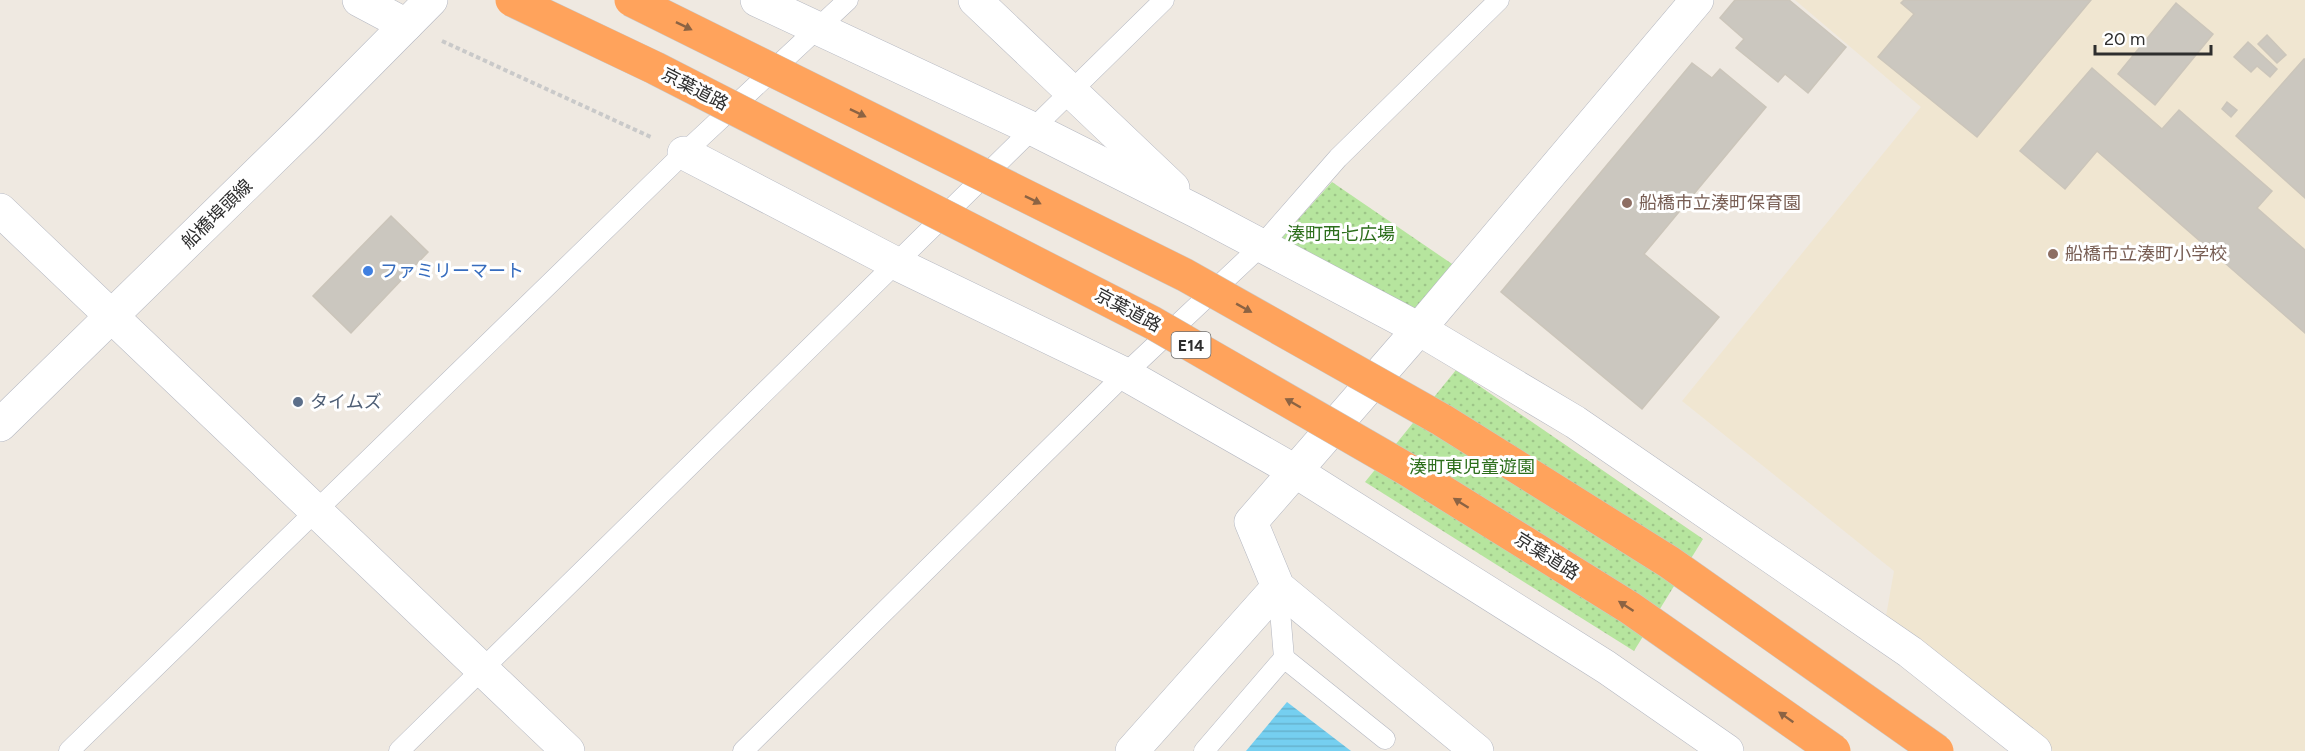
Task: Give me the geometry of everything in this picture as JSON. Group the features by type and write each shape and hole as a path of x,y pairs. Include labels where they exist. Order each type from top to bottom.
{"highway":[{"name":"京葉道路","path":"512,0 655,68 1153,323 1408,470 1630,608 1834,751"},
{"path":"631,0 1185,275 1442,420 1669,562 1937,751"}],"street":[{"path":"359,0 406,25"},
{"name":"船橋埠頭線","path":"0,425 306,126 431,0"},
{"path":"757,0 1033,129 1198,212 1419,329 1585,429 1910,652 2035,751"},
{"path":"975,0 1198,212"},
{"path":"1477,751 1278,586 1251,522 1419,329 1697,0"},
{"path":"684,153 895,263 1125,374 1295,471 1606,667 1727,751"},
{"path":"0,210 568,751"},
{"path":"1132,751 1278,586"}],"lane":[{"path":"69,751 684,153 848,0"},
{"path":"399,751 1164,0"},
{"path":"743,751 1125,374 1261,246 1338,158 1499,0"},
{"path":"1204,751 1284,658 1278,586"},
{"path":"1284,658 1385,739"}],"path":[{"path":"406,25 478,56 684,153"}],"shaded area":[{"name":"船橋市立湊町小学校","path":"1795,0 2305,0 2305,751 2053,751 1886,616 1894,571 1682,401 1921,107"}],"green space":[{"name":"湊町西七広場","path":"1332,182 1458,268 1418,317 1277,243"},
{"name":"湊町東児童遊園","path":"1456,370 1703,539 1634,651 1365,482"}],"water":[{"path":"1287,702 1351,751 1246,751"}],"building":[{"path":"1735,0 1789,0 1846,47 1808,93 1785,74 1778,82 1736,48 1744,39 1720,18"},
{"path":"1904,0 2091,0 1977,137 1878,57 1914,14 1901,3"},
{"path":"2176,3 2213,34 2155,105 2118,74"},
{"path":"2267,35 2286,55 2277,63 2258,44"},
{"path":"2248,42 2277,69 2270,77 2257,66 2251,72 2234,57"},
{"path":"2305,59 2305,198 2236,136"},
{"path":"1692,63 1712,78 1720,69 1766,107 1644,254 1719,317 1642,409 1501,292"},
{"path":"2092,68 2162,129 2179,110 2272,191 2257,208 2305,250 2305,333 2097,151 2065,189 2020,151"},
{"path":"2227,102 2237,110 2231,117 2222,109"},
{"path":"391,216 428,252 351,333 313,296"}],"place":[{"name":"船橋市立湊町保育園","path":"1627,203"},
{"name":"船橋市立湊町小学校","path":"2053,254"},
{"name":"ファミリーマート","path":"368,271"},
{"name":"タイムズ","path":"298,402"}]}
